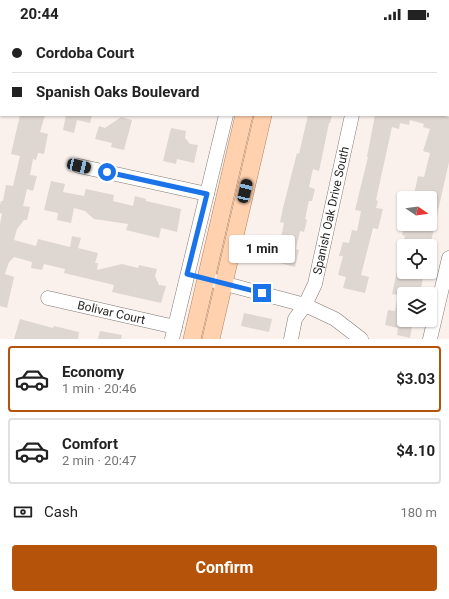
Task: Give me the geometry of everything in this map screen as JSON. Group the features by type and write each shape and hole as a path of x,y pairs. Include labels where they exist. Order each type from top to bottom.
{"main road":[{"path":"192,339 244,116"},
{"path":"211,339 263,116"}],"street":[{"path":"173,333 226,116"},
{"name":"Spanish Oak Drive South","path":"291,339 296,319 305,305 315,284 352,116"},
{"path":"79,166 207,194"},
{"path":"430,339 449,258"},
{"path":"187,274 305,305 335,319 361,339"},
{"name":"Bolivar Court","path":"48,298 173,333"}],"building":[{"path":"20,116 45,116 40,132 48,134 44,154 38,153 36,160 33,159 30,175 37,176 33,191 27,189 23,206 30,207 27,220 24,220 17,229 14,240 36,246 38,239 70,247 72,236 81,238 78,248 98,253 95,263 98,263 97,270 122,264 138,268 139,265 157,269 155,276 159,285 166,286 161,303 112,292 114,285 64,273 65,269 44,264 42,270 31,268 32,262 14,257 9,262 5,274 14,277 7,308 0,306 0,224 2,214 0,213 0,205 1,201 3,201 6,185 13,186 20,156 11,154"},
{"path":"66,116 92,116 90,123 77,120 74,133 63,130"},
{"path":"308,116 332,116 319,171 313,169 309,187 315,189 312,201 309,201 304,232 300,231 296,249 299,250 295,267 276,262 284,223 280,222 297,153 299,154"},
{"path":"375,116 449,117 449,162 437,215 437,191 415,191 418,176 424,177 430,153 423,151 430,129 423,127 424,124 410,120 409,125 400,123 399,129 392,127 376,200 378,201 376,208 383,209 378,229 373,228 361,275 369,277 365,293 343,288 346,277 338,275 343,256 339,256 343,242 349,243 352,230 357,231 361,211 355,210 368,157"},
{"path":"121,117 132,120 124,150 111,147 112,143 95,139 99,126 105,128"},
{"path":"171,128 186,131 185,138 190,144 198,145 194,163 177,159 176,164 163,161"},
{"path":"51,181 65,184 63,192 84,196 86,189 114,195 113,201 133,206 135,196 146,199 146,201 181,209 177,232 161,228 159,238 126,230 128,224 94,219 85,211 74,208 71,223 57,220 58,213 44,210"},
{"path":"403,231 433,231 432,239 404,239 405,236 402,235"},
{"path":"397,271 397,279 423,279 421,287 397,287 397,295 392,294"},
{"path":"397,300 397,327 412,327 410,338 397,335 398,328 385,325 388,310 395,311"},
{"path":"244,313 272,319 269,332 241,326"},
{"path":"20,319 53,328 54,326 79,332 78,339 14,339"},
{"path":"100,331 122,335 121,339 98,339"}],"route":[{"path":"107,172 207,194 187,274 262,293"}]}
